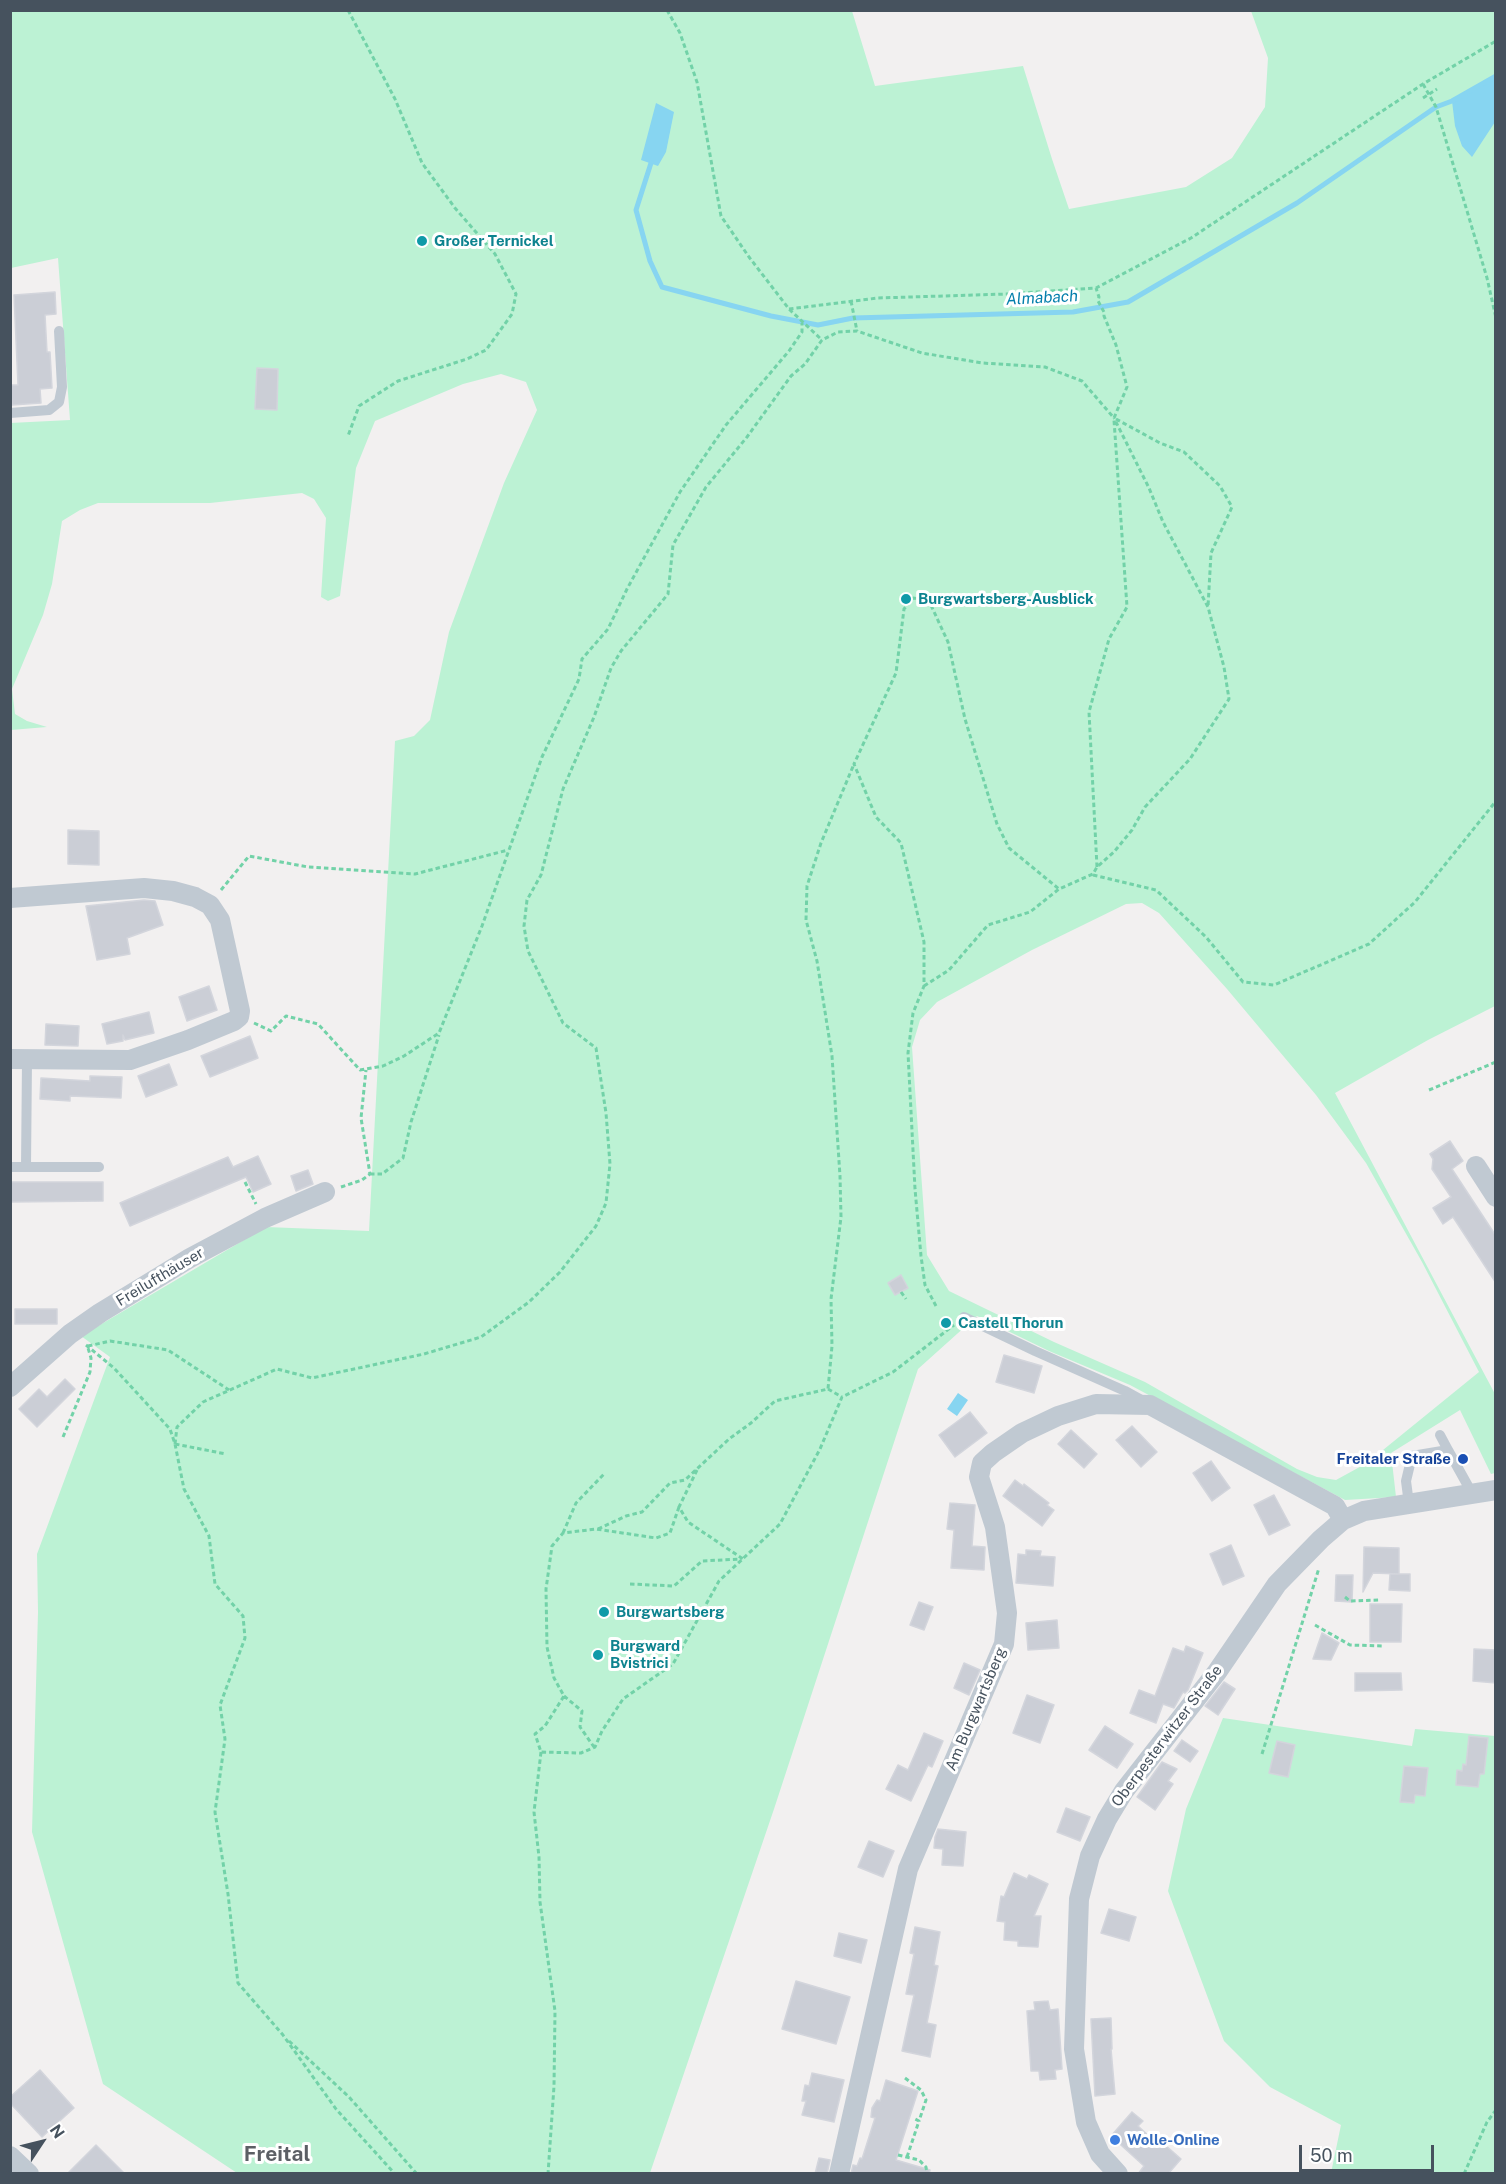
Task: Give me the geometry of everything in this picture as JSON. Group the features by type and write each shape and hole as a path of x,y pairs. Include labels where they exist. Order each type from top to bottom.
{"street":[{"path":"10,898 144,888 172,891 210,904 220,920 240,1011 238,1017 188,1040 130,1060 19,1060"},
{"path":"1476,1167 1496,1197"},
{"name":"Freilufthäuser","path":"10,1387 70,1334 100,1313 190,1258 265,1218 325,1192"},
{"name":"Am Burgwartsberg","path":"838,2174 908,1869 1004,1644 1007,1613 995,1527 979,1477 982,1463 1022,1433 1058,1416 1096,1404 1150,1405 1335,1506 1343,1521"},
{"path":"1343,1521 1364,1511 1496,1490"},
{"name":"Oberpesterwitzer Straße","path":"1118,2174 1100,2154 1086,2122 1074,2049 1079,1899 1090,1856 1119,1797 1216,1672 1277,1584 1296,1562 1343,1521"},
{"path":"10,2156 28,2174"}],"lane":[{"path":"10,413 49,410 59,402 62,387 59,331"},
{"path":"19,1060 26,1167"},
{"path":"10,1167 99,1167"},
{"path":"964,1317 1035,1352 1125,1391 1150,1405"},
{"path":"1440,1435 1468,1486 1469,1496"},
{"path":"1409,1504 1406,1481 1412,1456 1448,1450"}],"path":[{"path":"348,10 395,99 422,163 455,208 495,254 516,294 512,314 486,350 467,359 398,381 359,406 348,436"},
{"path":"667,10 680,33 697,82 722,216 749,257 789,309 822,340"},
{"path":"789,309 878,298 1006,294 1096,288 1191,238 1424,84 1496,41"},
{"path":"1424,84 1436,107 1470,229 1487,278 1496,318"},
{"path":"1423,98 1437,89"},
{"path":"1096,288 1098,301 1116,345 1127,387 1114,418 1127,607 1109,639 1089,712 1097,867"},
{"path":"851,301 857,331"},
{"path":"325,1192 362,1180 370,1174 382,1174 403,1158 411,1122 440,1033 482,926 542,757 579,679 582,659 608,629 680,492 726,425 789,351 802,332 802,323"},
{"path":"175,1444 177,1427 203,1402 277,1369 312,1378 424,1354 481,1337 529,1302 560,1272 596,1226 606,1203 610,1164 606,1113 596,1048 563,1023 528,951 525,926 526,900 542,875 563,789 594,717 611,668 621,651 668,594 673,545 706,487 740,447 791,375 806,364 822,340 838,332 857,331 922,353 982,363 1045,367 1082,381 1114,418 1149,488 1163,522 1208,607 1224,667 1229,699 1190,759 1145,807 1132,830 1093,874 1059,889 1030,912 988,925 949,970 924,986"},
{"path":"1114,418 1160,443 1184,452 1220,486 1232,507 1211,553 1208,607"},
{"path":"828,1389 832,1346 831,1299 842,1217 841,1186 832,1056 817,961 806,920 807,886 821,843 854,764 896,673 904,609 913,598 929,602 948,642 965,719 997,824 1009,848 1059,889"},
{"path":"854,764 876,817 901,843 924,942 924,986 913,1013 908,1053 921,1256 925,1285 936,1306"},
{"path":"1093,874 1156,890 1206,937 1243,982 1274,985 1369,944 1415,902 1496,801"},
{"path":"210,904 249,856 308,867 415,874 508,850"},
{"path":"271,1031 286,1016 318,1024 360,1070 383,1066 440,1033"},
{"path":"1429,1090 1496,1062"},
{"path":"366,1069 361,1118 370,1174"},
{"path":"245,1182 251,1194"},
{"path":"901,1292 906,1299"},
{"path":"541,1752 581,1753 595,1747 602,1731 623,1699 673,1664 719,1581 780,1524 820,1449 842,1397 893,1372 964,1317"},
{"path":"88,1346 110,1341 168,1350 229,1390"},
{"path":"63,1437 90,1372 91,1358 88,1346"},
{"path":"88,1346 114,1368 170,1429 184,1489 209,1536 214,1584 243,1616 245,1638 220,1705 225,1739 215,1812 228,1894 238,1983 283,2035 336,2109 395,2174"},
{"path":"596,1530 626,1516 642,1512 670,1484 685,1480 775,1401 828,1389 842,1397"},
{"path":"175,1444 226,1454"},
{"path":"563,1533 596,1530 656,1538 670,1533 679,1507 698,1469"},
{"path":"595,1747 580,1727 582,1711 564,1696 554,1678 547,1647 545,1614 552,1546 563,1533 576,1503 604,1474"},
{"path":"679,1507 688,1522 743,1559"},
{"path":"630,1584 674,1586 702,1561 743,1559"},
{"path":"1262,1754 1319,1567"},
{"path":"1345,1597 1350,1601 1381,1600"},
{"path":"1315,1625 1350,1645 1384,1646"},
{"path":"548,2174 554,2086 555,2011 540,1902 539,1857 534,1812 541,1752 535,1734 545,1726 564,1696"},
{"path":"283,2035 349,2097 417,2174"},
{"path":"905,2078 921,2090 926,2100 917,2120 907,2157"},
{"path":"1464,2174 1487,2122 1496,2110"},
{"path":"898,2156 919,2160 926,2167 927,2174"}],"green space":[{"path":"11,11 852,11 875,86 1023,66 1069,209 1186,187 1232,158 1265,107 1268,58 1251,11 1495,11 1495,1006 1428,1040 1335,1093 1495,1394 1495,1473 1491,1474 1460,1410 1391,1453 1396,1497 1345,1500 1130,1385 1049,1351 977,1316 918,1369 774,1809 650,2173 237,2173 103,2084 32,1832 38,1612 37,1554 110,1357 81,1336 266,1227 369,1231 395,741 414,736 430,720 449,632 504,483 537,410 526,382 501,374 463,384 375,421 356,468 340,596 328,601 321,597 326,518 314,499 302,493 210,503 98,503 80,510 62,521 52,584 43,615 12,689 15,714 27,721 47,727 11,730 10,423 70,420 58,258 11,268","holes":["1142,903 1159,913 1227,989 1316,1095 1366,1163 1422,1262 1479,1372 1367,1463 1336,1480 1317,1477 1297,1469 1145,1382 1054,1342 949,1291 927,1255 912,1047 920,1020 937,1002 1032,950 1126,904"]},
{"path":"1223,1718 1412,1746 1415,1729 1495,1736 1495,2173 1331,2173 1341,2125 1270,2087 1224,2041 1168,1891 1186,1809"}],"water":[{"path":"1495,76 1495,122 1472,157 1462,146 1455,126 1452,101"},
{"path":"656,103 674,112 666,152 658,166 641,160"},
{"path":"958,1393 968,1400 957,1416 947,1409"}],"building":[{"path":"55,292 56,314 45,315 52,388 40,389 41,403 12,405 10,385 18,385 14,295"},
{"path":"257,368 278,369 277,410 255,409"},
{"path":"68,830 99,831 99,865 68,864"},
{"path":"155,901 163,925 127,938 130,954 97,960 86,906"},
{"path":"209,986 217,1010 187,1021 179,997"},
{"path":"149,1012 154,1033 125,1040 123,1035 123,1041 107,1044 102,1024"},
{"path":"46,1024 79,1026 78,1046 45,1045"},
{"path":"250,1036 258,1058 210,1077 201,1056"},
{"path":"169,1064 177,1085 146,1097 138,1076"},
{"path":"90,1076 122,1077 121,1098 70,1096 70,1101 40,1099 41,1078 90,1081"},
{"path":"1450,1141 1463,1161 1452,1169 1496,1236 1496,1283 1453,1217 1443,1224 1433,1208 1451,1197 1432,1169 1433,1159 1430,1154"},
{"path":"258,1156 271,1184 253,1192 246,1177 130,1226 120,1203 228,1157 233,1167"},
{"path":"308,1170 313,1184 296,1191 291,1176"},
{"path":"10,1182 103,1182 103,1201 10,1202"},
{"path":"901,1275 908,1288 895,1295 888,1283"},
{"path":"15,1309 57,1309 57,1324 15,1324"},
{"path":"1004,1355 1042,1366 1034,1393 996,1382"},
{"path":"65,1379 75,1389 37,1427 19,1409 39,1389 47,1397"},
{"path":"970,1412 987,1433 955,1457 939,1435"},
{"path":"1132,1426 1157,1452 1141,1467 1116,1440"},
{"path":"1071,1430 1097,1454 1084,1468 1058,1444"},
{"path":"1211,1461 1230,1488 1212,1501 1193,1473"},
{"path":"1015,1480 1049,1503 1047,1505 1054,1510 1042,1526 1003,1496"},
{"path":"1274,1495 1290,1525 1269,1535 1254,1505"},
{"path":"950,1503 975,1505 972,1546 985,1547 984,1570 951,1568 954,1530 947,1529"},
{"path":"1231,1545 1244,1576 1223,1585 1210,1554"},
{"path":"1364,1547 1399,1548 1399,1574 1373,1573 1363,1592"},
{"path":"1026,1550 1041,1551 1040,1556 1055,1557 1053,1586 1016,1583 1018,1554 1026,1555"},
{"path":"1390,1574 1410,1574 1410,1591 1389,1590"},
{"path":"1336,1575 1353,1575 1352,1602 1335,1601"},
{"path":"919,1602 933,1607 924,1630 910,1625"},
{"path":"1370,1604 1402,1604 1401,1642 1370,1642"},
{"path":"1057,1620 1059,1648 1028,1650 1026,1623"},
{"path":"1322,1633 1339,1643 1331,1660 1313,1659"},
{"path":"1186,1646 1203,1653 1188,1690 1183,1692 1174,1708 1163,1704 1156,1723 1130,1713 1139,1690 1155,1696 1173,1648 1184,1652"},
{"path":"1474,1649 1496,1650 1496,1683 1473,1681"},
{"path":"964,1663 980,1670 969,1695 954,1688"},
{"path":"1355,1673 1401,1673 1402,1690 1355,1691"},
{"path":"1224,1682 1235,1689 1218,1715 1205,1706"},
{"path":"1027,1695 1054,1705 1040,1743 1013,1733"},
{"path":"1105,1726 1133,1744 1117,1768 1089,1750"},
{"path":"924,1733 943,1741 932,1767 928,1765 911,1801 886,1789 898,1765 908,1770"},
{"path":"1469,1736 1488,1738 1484,1774 1480,1774 1478,1787 1456,1785 1457,1770 1462,1771 1463,1764 1466,1765"},
{"path":"1182,1740 1198,1751 1190,1762 1174,1751"},
{"path":"1277,1741 1295,1745 1288,1777 1269,1773"},
{"path":"1162,1762 1177,1769 1168,1781 1173,1784 1155,1810 1137,1797"},
{"path":"1404,1766 1428,1768 1425,1796 1415,1795 1414,1803 1400,1802"},
{"path":"1066,1808 1090,1817 1080,1841 1057,1832"},
{"path":"938,1829 966,1832 963,1866 942,1865 943,1849 934,1848"},
{"path":"869,1841 894,1851 883,1877 858,1867"},
{"path":"1014,1873 1027,1879 1029,1875 1048,1884 1034,1916 1041,1916 1038,1947 1018,1946 1018,1941 1004,1940 1005,1922 997,1921 1001,1896 1004,1897"},
{"path":"1109,1909 1136,1917 1129,1941 1101,1933"},
{"path":"915,1927 940,1932 934,1965 938,1966 927,2023 936,2025 930,2057 902,2051 914,1995 906,1994 914,1954 910,1953"},
{"path":"839,1933 867,1940 861,1963 834,1956"},
{"path":"796,1981 850,1997 836,2044 782,2029"},
{"path":"1048,2001 1050,2010 1058,2009 1062,2069 1055,2070 1056,2079 1040,2080 1039,2071 1031,2071 1027,2011 1035,2010 1034,2002"},
{"path":"1111,2018 1115,2094 1095,2096 1091,2019"},
{"path":"40,2070 74,2108 42,2137 10,2103 10,2097"},
{"path":"812,2073 844,2080 834,2122 802,2115 806,2101 802,2101 805,2085 809,2086"},
{"path":"886,2080 918,2091 896,2160 930,2170 929,2174 851,2174 853,2165 857,2166 860,2158 862,2159 875,2118 871,2117 872,2108 877,2100 880,2101"},
{"path":"1132,2112 1143,2121 1138,2126 1161,2147 1164,2144 1181,2159 1168,2174 1138,2174 1144,2166 1111,2136"},
{"path":"96,2145 125,2174 67,2174"},
{"path":"819,2158 830,2160 827,2174 815,2174"}],"waterway":[{"name":"Almabach","path":"651,163 636,210 650,261 662,287 771,316 818,325 853,318 1073,312 1128,302 1297,203 1436,107 1452,101 1496,76"}],"place":[{"name":"Großer Ternickel","path":"422,241"},
{"name":"Burgwartsberg-Ausblick","path":"906,599"},
{"name":"Castell Thorun","path":"946,1323"},
{"name":"Freitaler Straße","path":"1463,1459"},
{"name":"Burgwartsberg","path":"604,1612"},
{"name":"Burgward Bvistrici","path":"598,1655"},
{"name":"Wolle-Online","path":"1115,2140"}],"district":[{"name":"Freital","path":"277,2155"}]}
